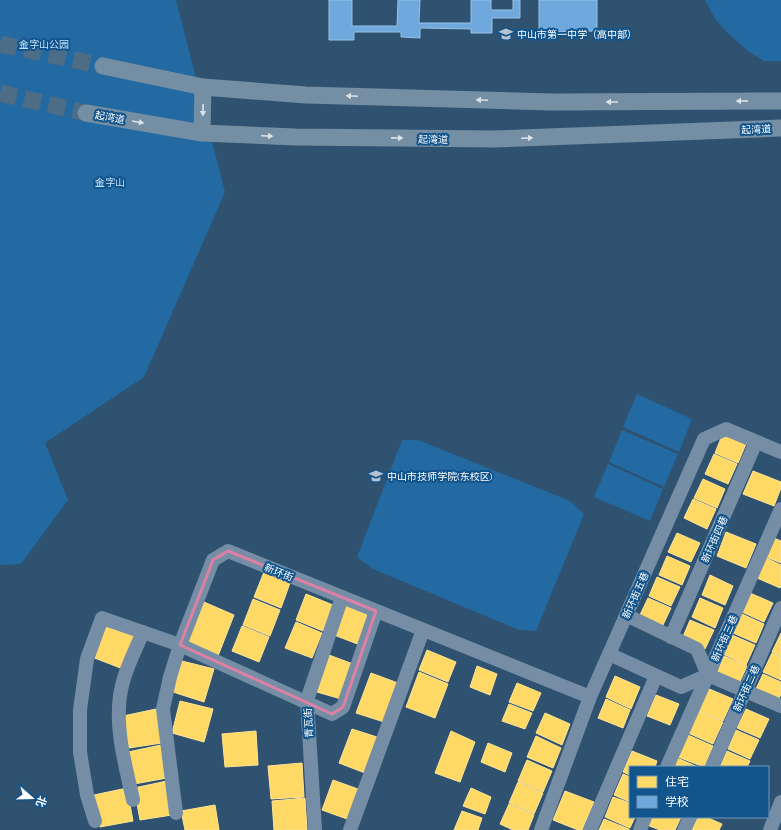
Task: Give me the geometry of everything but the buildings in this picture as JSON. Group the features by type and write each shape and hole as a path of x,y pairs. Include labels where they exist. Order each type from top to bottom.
{"main road":[{"path":"103,66 203,87 306,95 552,102 781,101"},
{"path":"202,133 203,87"},
{"name":"起湾道","path":"86,113 202,133 295,137 494,139 781,128"}],"street":[{"name":"新环街五巷","path":"540,830 590,698 704,439 726,429 781,452"},
{"name":"新环街四巷","path":"671,637 756,442"},
{"name":"新环街三巷","path":"667,766 781,509"},
{"name":"新环街","path":"176,813 163,709 170,677 180,645 213,560 228,551 590,698"},
{"name":"青瓦街","path":"315,830 307,702 342,597"},
{"name":"新环街二巷","path":"712,766 781,608"},
{"path":"95,821 87,795 80,752 80,710 87,659 102,618 180,645 332,714 343,707 376,611"},
{"path":"626,616 697,649 708,676"},
{"path":"350,830 422,630"},
{"path":"133,800 124,758 119,719 120,696 125,675 143,632"},
{"path":"609,654 681,687 708,676 781,706"},
{"path":"590,830 656,676"},
{"path":"770,830 781,802"},
{"path":"640,830 645,818"},
{"path":"684,830 690,818"}],"highlighted area":[{"path":"228,551 376,611 343,707 332,714 180,645 213,560"}],"green space":[{"name":"金字山","path":"0,0 176,0 225,192 144,377 45,443 68,500 21,564 0,565"},
{"path":"705,0 781,0 781,61 764,61 749,52 715,19"},
{"path":"637,394 692,419 679,452 623,427"},
{"path":"622,430 678,454 664,487 609,462"},
{"path":"402,440 418,440 570,501 584,514 536,631 519,630 373,569 357,557"},
{"path":"608,464 663,489 650,521 594,497"}],"tunnel":[{"path":"0,44 103,66"},
{"path":"0,93 86,113"}],"place":[{"name":"中山市第一中学（高中部）","path":"506,34"},
{"name":"中山市技师学院(东校区)","path":"376,476"}],"park label":[{"name":"金字山公园","path":"44,44"}]}
